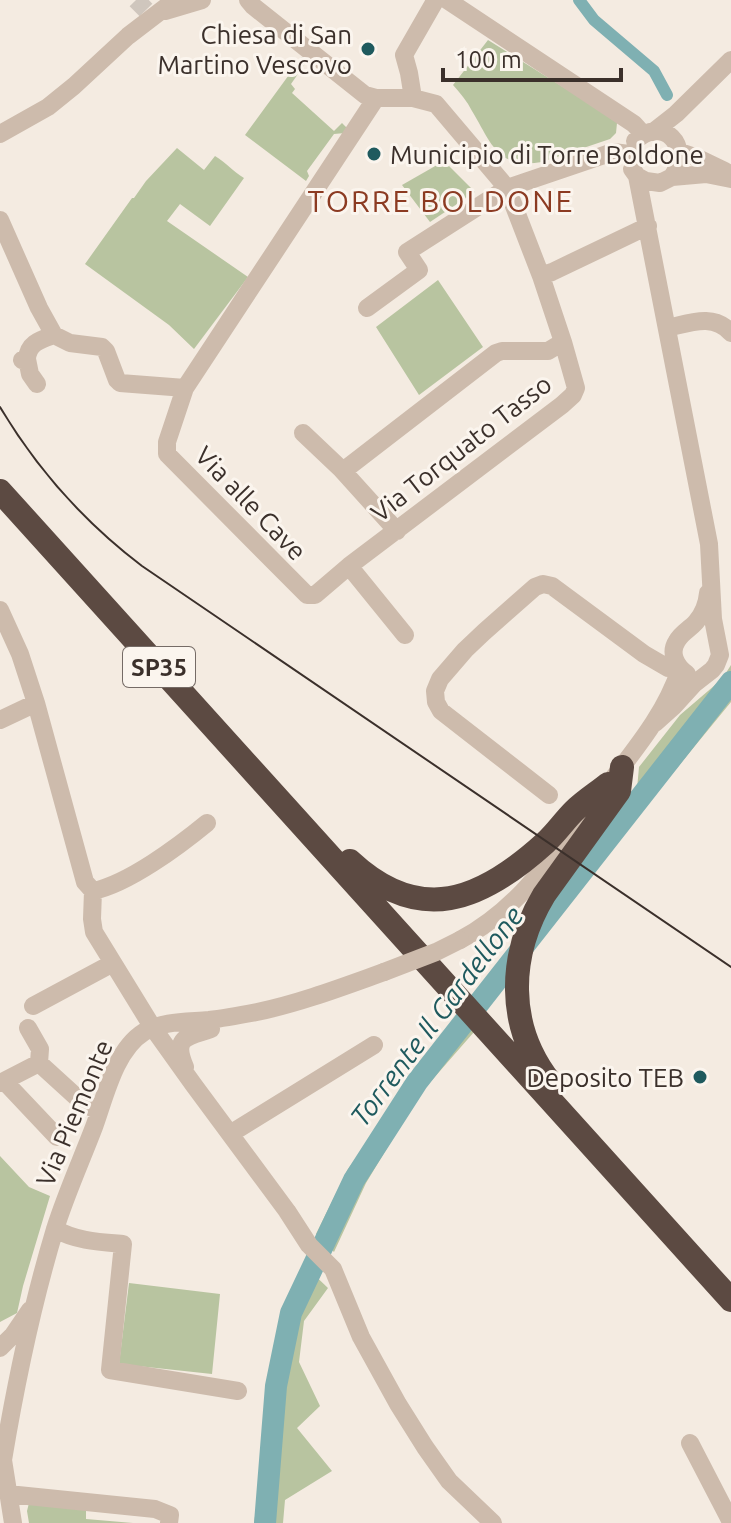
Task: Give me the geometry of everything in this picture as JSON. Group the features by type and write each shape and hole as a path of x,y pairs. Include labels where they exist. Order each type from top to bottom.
{"highway":[{"name":"SP35","path":"0,491 731,1300"},
{"path":"265,785 297,806 367,877 387,889 426,899 450,898 473,892 494,881 528,857 615,776 619,791 534,911 523,939 516,982 519,1014 538,1065 547,1079 731,1300"}],"street":[{"path":"0,134 48,107 152,14 175,0"},
{"path":"152,14 202,0"},
{"path":"234,0 251,3 365,95 376,98 413,98 404,55 435,1"},
{"path":"447,0 648,133 664,133 677,147 731,177"},
{"path":"655,723 716,665 720,655 713,619 709,544 648,226 629,154 632,146 676,114 731,60"},
{"path":"0,220 54,335 70,343 102,347 120,383 185,388 376,98"},
{"name":"Via Torquato Tasso","path":"315,595 573,395 576,388 541,276 507,188 436,104 413,98"},
{"path":"541,276 648,226 666,180 680,163 676,114"},
{"path":"367,308 419,270 407,252 507,188 613,152 629,154"},
{"path":"637,176 646,181 706,174 731,177"},
{"path":"667,328 701,320 714,321 731,333"},
{"path":"37,384 25,359 28,350 32,344 54,335"},
{"path":"343,471 496,353 548,351 563,342"},
{"name":"Via alle Cave","path":"185,388 167,442 167,454 300,591 315,595"},
{"path":"303,433 343,471 397,531"},
{"path":"349,566 405,635"},
{"path":"638,650 657,653 668,649 681,637 696,622 707,603 710,582"},
{"path":"549,795 441,711 435,691 440,679 465,650 535,587 543,584 552,586 638,650 668,668 679,668"},
{"path":"0,610 20,654 85,882 93,891 94,932 153,1028 309,1245 333,1269 361,1337 425,1447 449,1481 493,1523"},
{"path":"705,675 691,676 679,668 674,649 681,637 698,629 718,643"},
{"path":"153,1028 277,1007 436,952 494,920 523,893 655,723 672,693 679,668"},
{"path":"0,720 36,703"},
{"path":"93,891 121,881 207,823"},
{"path":"33,1006 113,963"},
{"path":"193,1084 182,1060 182,1042 190,1035 209,1030 225,1018"},
{"path":"28,1028 40,1049 39,1063"},
{"name":"Via Piemonte","path":"13,1523 2,1457 16,1385 55,1229 123,1054 141,1034 153,1028"},
{"path":"230,1134 374,1045"},
{"path":"39,1063 2,1082 57,1137"},
{"path":"39,1063 84,1104 99,1111"},
{"name":"Via Piemonte","path":"55,1229 86,1241 123,1244 110,1370 238,1391"},
{"name":"Via Piemonte","path":"0,1348 13,1335 36,1301"},
{"path":"0,1360 8,1365 16,1385"},
{"name":"Via Piemonte","path":"0,1402 16,1385"},
{"path":"690,1443 731,1522"},
{"path":"8,1494 155,1509 170,1515 169,1523"}],"green space":[{"path":"488,40 614,119 617,123 616,133 610,139 542,162 515,162 505,158 491,143 453,85"},
{"path":"302,57 307,61 291,84 295,89 292,93 334,131 342,123 348,129 345,133 334,134 307,171 309,176 306,181 245,135"},
{"path":"177,148 204,170 215,156 244,178 210,226 180,204 167,221 248,277 194,349 169,325 85,264 132,198"},
{"path":"444,161 475,192 430,222 402,185"},
{"path":"438,280 483,347 419,395 376,327"},
{"path":"731,665 731,702 594,869 583,862 637,789 639,767 680,715 722,679"},
{"path":"459,1017 474,1032 419,1095 366,1183 334,1252 316,1234 348,1169"},
{"path":"0,1156 29,1187 50,1196 17,1313 0,1322"},
{"path":"305,1266 328,1288 304,1321 299,1362 320,1406 297,1428 332,1471 285,1500 283,1523 254,1523 283,1329"},
{"path":"129,1283 220,1294 212,1374 119,1364"},
{"path":"29,1503 86,1509 86,1519 133,1523 29,1523"}],"waterway":[{"path":"579,0 594,20 654,71 667,95"},
{"name":"Torrente Il Gardellone","path":"265,1523 276,1386 291,1313 354,1180 417,1082 731,682"}],"tunnel":[{"path":"136,0 146,10"}],"tram line":[{"path":"0,407 63,493 81,513 142,566 731,967"}],"place":[{"name":"Chiesa di San Martino Vescovo","path":"368,49"},
{"name":"Municipio di Torre Boldone","path":"374,154"},
{"name":"Deposito TEB","path":"700,1077"}],"district":[{"name":"TORRE BOLDONE","path":"441,201"}]}
